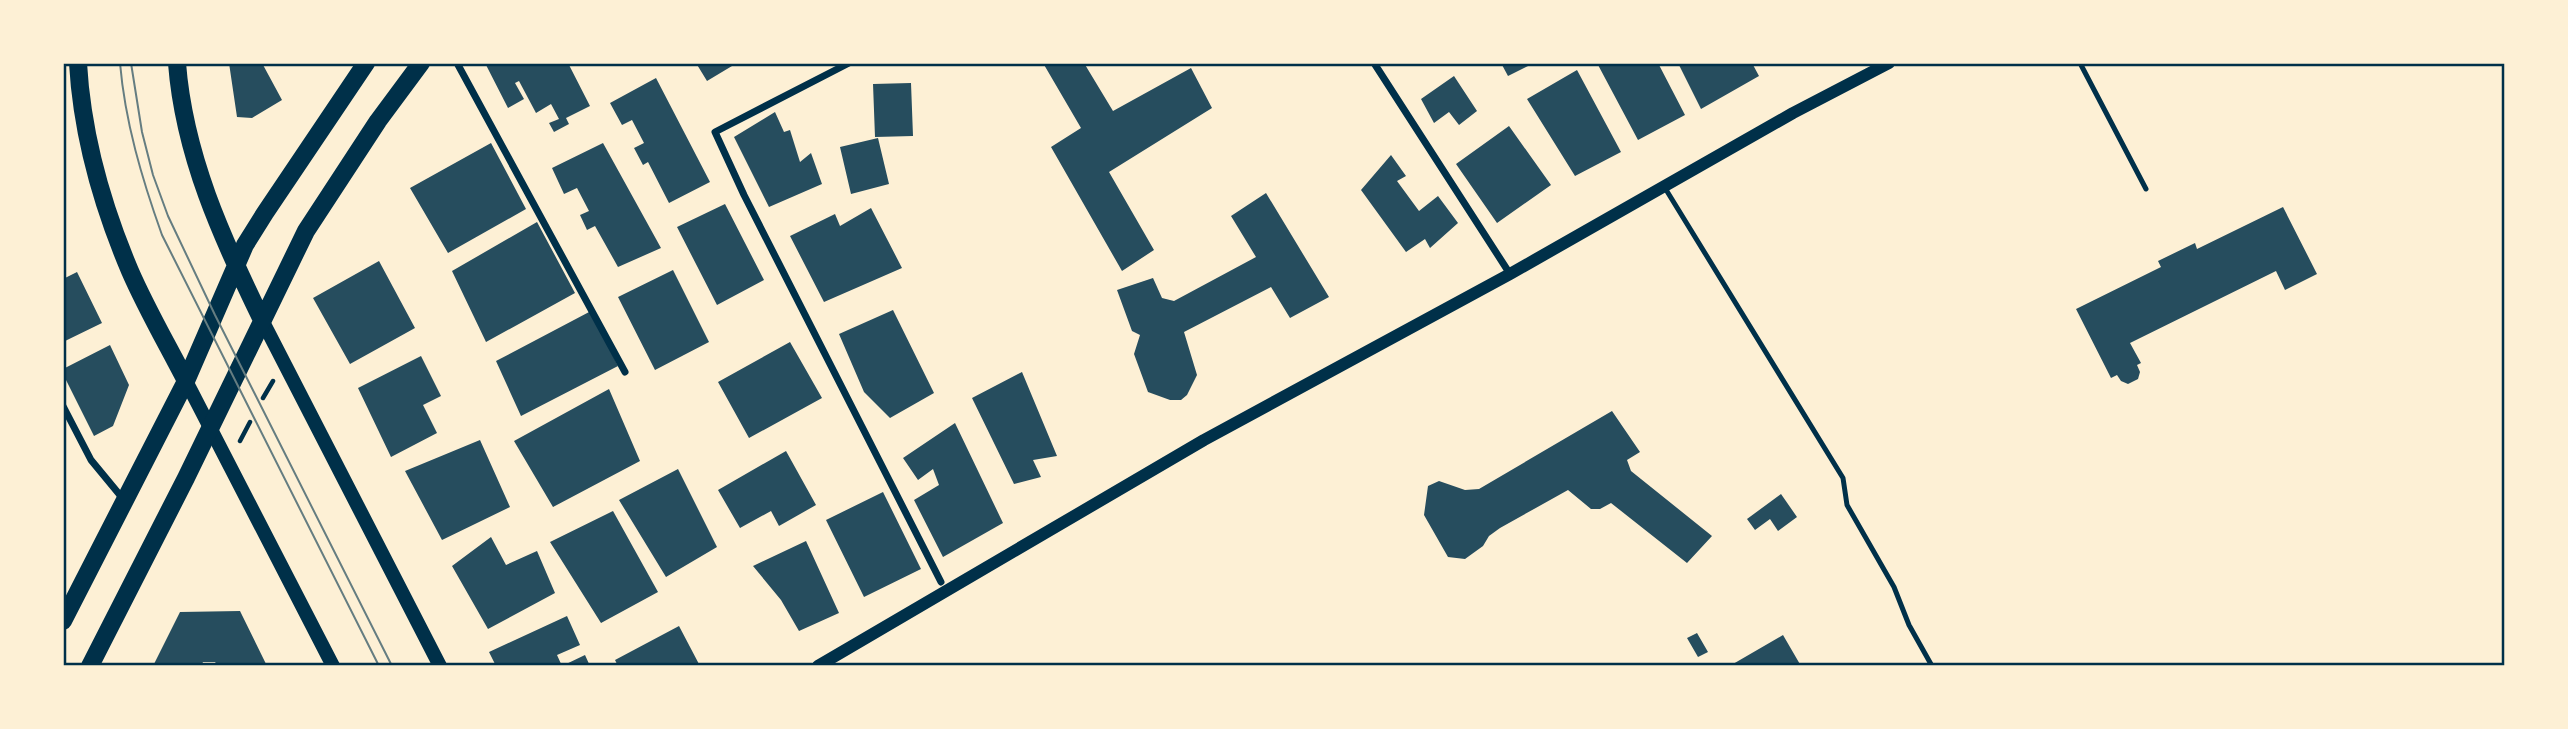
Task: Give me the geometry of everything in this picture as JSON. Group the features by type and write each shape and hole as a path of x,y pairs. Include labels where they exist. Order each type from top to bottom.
{"main road":[{"path":"78,63 90,150 117,239 186,381 333,666"},
{"path":"177,63 186,129 211,208 236,267 440,666"},
{"path":"63,621 186,381 236,267 265,213 366,63"},
{"path":"90,666 210,428 293,254 320,207 421,63"}],"street":[{"path":"457,63 625,372"},
{"path":"849,63 715,132 744,195 941,582"},
{"path":"1374,63 1510,274"},
{"path":"818,666 1204,440 1510,274 1875,66 1889,63"},
{"path":"63,406 91,460 124,500"}],"lane":[{"path":"2080,63 2146,189"},
{"path":"1665,187 1843,478 1846,505 1894,587 1909,625 1932,666"}],"path":[{"path":"263,398 274,379"},
{"path":"240,441 250,422"}],"building":[{"path":"229,63 262,63 282,100 252,118 237,117"},
{"path":"485,63 568,63 590,106 566,118 569,124 554,132 549,123 559,119 551,104 536,113 519,81 515,83 524,99 508,108"},
{"path":"696,63 737,63 707,81"},
{"path":"1043,63 1084,63 1113,111 1191,68 1212,108 1109,172 1154,250 1122,271 1051,147 1081,128"},
{"path":"1501,63 1534,63 1508,76"},
{"path":"1597,63 1658,63 1685,115 1638,140"},
{"path":"1678,63 1752,63 1759,76 1701,109"},
{"path":"1577,70 1621,152 1575,176 1527,99"},
{"path":"1454,76 1477,111 1459,125 1449,112 1434,123 1421,99"},
{"path":"656,78 710,182 669,203 648,162 643,165 634,148 644,143 632,120 622,125 610,103"},
{"path":"911,83 913,136 875,137 873,84"},
{"path":"775,112 784,132 790,130 800,162 811,153 822,184 769,207 734,137"},
{"path":"1509,126 1551,185 1497,223 1456,164"},
{"path":"878,138 889,184 851,194 840,147"},
{"path":"491,143 526,209 448,253 410,188"},
{"path":"603,143 661,248 618,267 595,226 587,230 580,215 589,211 577,188 564,194 552,168"},
{"path":"1391,155 1406,176 1397,181 1419,211 1438,196 1458,223 1430,248 1425,239 1406,252 1361,190"},
{"path":"1266,193 1329,297 1290,318 1271,287 1184,332 1197,375 1187,395 1181,400 1170,400 1148,392 1134,354 1140,335 1132,331 1117,290 1153,278 1162,298 1174,301 1256,257 1231,216"},
{"path":"725,204 764,280 717,305 677,227"},
{"path":"2283,207 2317,274 2285,290 2276,271 2130,343 2141,363 2137,365 2140,372 2138,379 2128,384 2121,381 2117,375 2111,378 2076,309 2161,267 2158,261 2195,243 2197,249"},
{"path":"871,208 902,268 824,302 790,236 835,214 840,226"},
{"path":"537,222 575,293 486,342 452,271"},
{"path":"379,261 415,328 350,364 313,298"},
{"path":"673,270 709,342 655,370 618,297"},
{"path":"77,272 102,323 63,342 63,279"},
{"path":"893,310 934,393 890,418 864,392 839,334"},
{"path":"591,311 618,366 521,416 496,361"},
{"path":"790,342 822,398 749,438 718,382"},
{"path":"110,345 129,385 113,426 94,436 63,369"},
{"path":"421,356 441,396 423,405 437,433 391,457 358,388"},
{"path":"1022,372 1057,456 1033,460 1041,477 1014,484 972,398"},
{"path":"609,389 640,461 553,507 514,441"},
{"path":"1612,411 1640,452 1627,460 1631,471 1712,536 1687,563 1611,503 1600,509 1591,509 1568,490 1500,528 1489,536 1483,546 1465,559 1448,557 1424,515 1428,486 1439,481 1465,490 1479,489"},
{"path":"955,423 1003,523 943,557 914,500 939,485 933,469 918,480 903,458"},
{"path":"480,440 510,507 442,540 405,471"},
{"path":"786,451 816,505 779,526 771,511 740,528 718,490"},
{"path":"678,469 717,547 666,577 619,500"},
{"path":"883,492 921,569 864,597 826,520"},
{"path":"1781,494 1797,517 1778,531 1770,519 1755,530 1747,519"},
{"path":"613,511 658,592 601,623 550,542"},
{"path":"491,537 506,565 537,551 555,593 488,629 452,566"},
{"path":"806,541 839,613 799,631 781,600 753,566"},
{"path":"240,611 267,666 218,666 215,662 203,662 201,666 153,666 180,612"},
{"path":"567,616 580,645 557,655 562,666 496,666 489,652"},
{"path":"679,626 700,666 618,666 615,660"},
{"path":"1697,633 1708,652 1698,657 1687,638"},
{"path":"1783,635 1801,666 1734,666 1733,664"},
{"path":"585,655 590,666 562,666"}],"tram line":[{"path":"120,63 135,150 162,235 379,666"},
{"path":"131,63 142,132 153,175 168,216 392,666"}]}
